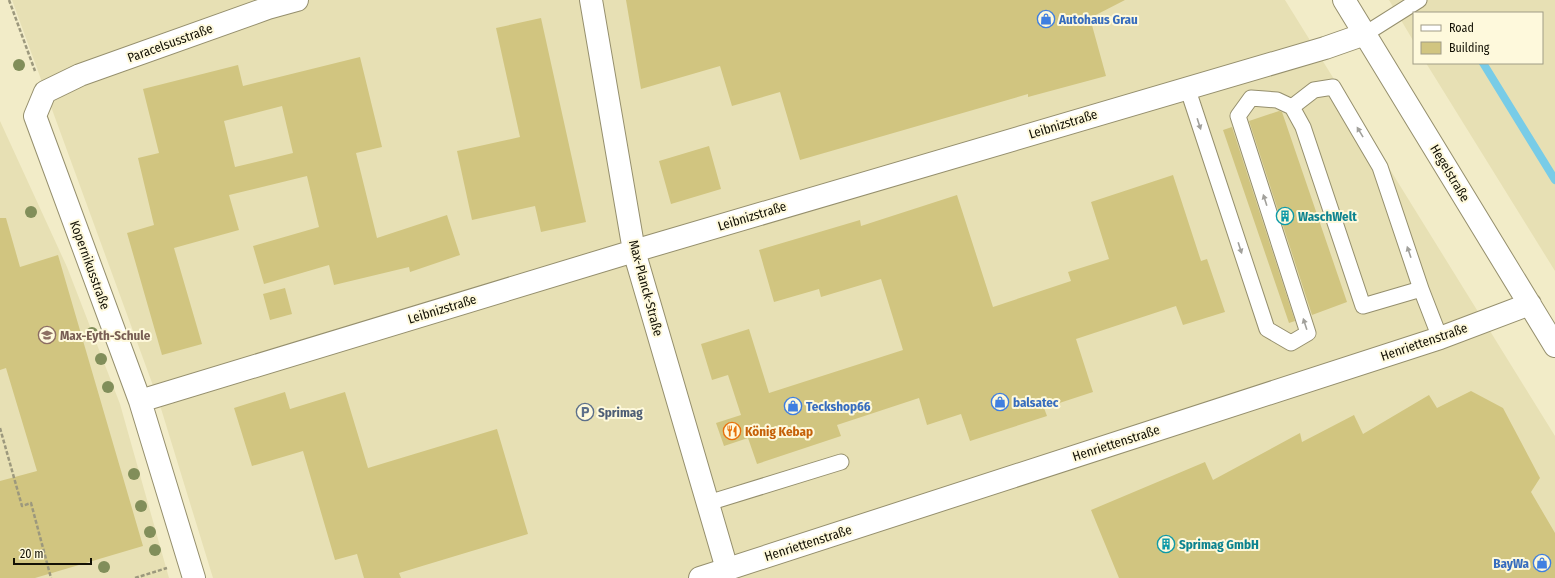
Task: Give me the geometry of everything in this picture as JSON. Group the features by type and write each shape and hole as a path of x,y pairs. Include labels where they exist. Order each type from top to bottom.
{"street":[{"name":"Paracelsusstraße","path":"45,92 80,75 268,8 297,0"},
{"name":"Max-Planck-Straße","path":"591,0 634,251 727,569"},
{"name":"Hegelstraße","path":"1344,0 1555,346"},
{"name":"Leibnizstraße","path":"140,400 634,251 1187,87 1325,48 1365,34"},
{"name":"Kopernikusstraße","path":"45,92 34,116 140,400 192,570"},
{"name":"Henriettenstraße","path":"700,578 1440,338 1530,304"}],"lane":[{"path":"1365,34 1419,0"},
{"path":"1187,87 1267,329 1291,343 1308,334 1238,116 1251,98 1277,100 1292,107 1303,127 1363,306 1421,289"},
{"path":"1292,107 1314,90 1333,87 1380,167 1421,289 1440,338"},
{"path":"708,503 841,462"}],"path":[{"path":"9,0 33,66 45,92"},
{"path":"0,428 22,506 31,503 51,578"},
{"path":"135,578 192,570"}],"shaded area":[{"path":"12,0 1285,0 1555,436 1555,578 213,578 159,402"},
{"path":"1389,0 1555,0 1555,271 1427,64 1543,64 1543,12 1413,12 1413,40"},
{"name":"Max-Eyth-Schule","path":"0,121 67,267 120,404 169,578 0,578"}],"building":[{"path":"626,0 1125,0 1090,18 1106,76 1028,97 1028,94 800,160 780,92 732,106 720,66 641,89"},
{"path":"541,18 586,222 541,232 535,206 472,220 457,151 520,137 496,28"},
{"path":"360,57 382,147 356,153 377,238 447,215 460,255 410,272 409,267 334,285 329,265 264,284 253,246 319,227 307,176 229,195 239,230 174,248 202,344 162,355 127,233 154,225 138,158 159,153 143,89 238,65 243,86","holes":["282,106 293,153 235,167 224,121"]},
{"path":"1279,111 1282,112 1347,302 1312,315 1249,121"},
{"path":"1232,127 1295,321 1289,323 1223,130"},
{"path":"709,146 721,189 671,204 659,161"},
{"path":"1173,175 1201,261 1207,259 1225,312 1183,325 1176,306 1076,339 1093,392 1044,408 1047,416 970,441 961,414 927,425 919,398 837,425 841,436 757,464 748,438 724,446 716,423 741,415 728,375 712,380 701,344 749,329 769,393 903,350 881,279 821,297 819,289 774,302 759,250 860,220 861,226 957,195 993,307 1071,281 1068,272 1109,259 1091,202"},
{"name":"Max-Eyth-Schule","path":"0,218 6,218 20,267 58,255 143,546 35,578 0,578 0,481 37,471 6,368 0,370"},
{"path":"285,288 292,314 270,320 263,294"},
{"path":"1471,391 1503,408 1540,478 1531,492 1555,533 1555,578 1119,578 1091,510 1205,462 1213,480 1300,433 1302,442 1354,415 1363,434 1429,395 1437,408"},
{"path":"285,392 290,409 345,392 368,468 497,429 528,534 399,573 401,578 364,578 357,554 335,560 303,451 252,466 234,408"}],"waterway":[{"path":"1484,64 1555,180"}],"place":[{"name":"Autohaus Grau","path":"1046,19"},
{"name":"WaschWelt","path":"1285,216"},
{"name":"Max-Eyth-Schule","path":"47,335"},
{"name":"balsatec","path":"1000,402"},
{"name":"Teckshop66","path":"793,406"},
{"name":"Sprimag","path":"585,412"},
{"name":"König Kebap","path":"732,431"},
{"name":"Sprimag GmbH","path":"1166,544"},
{"name":"BayWa","path":"1542,563"}]}
